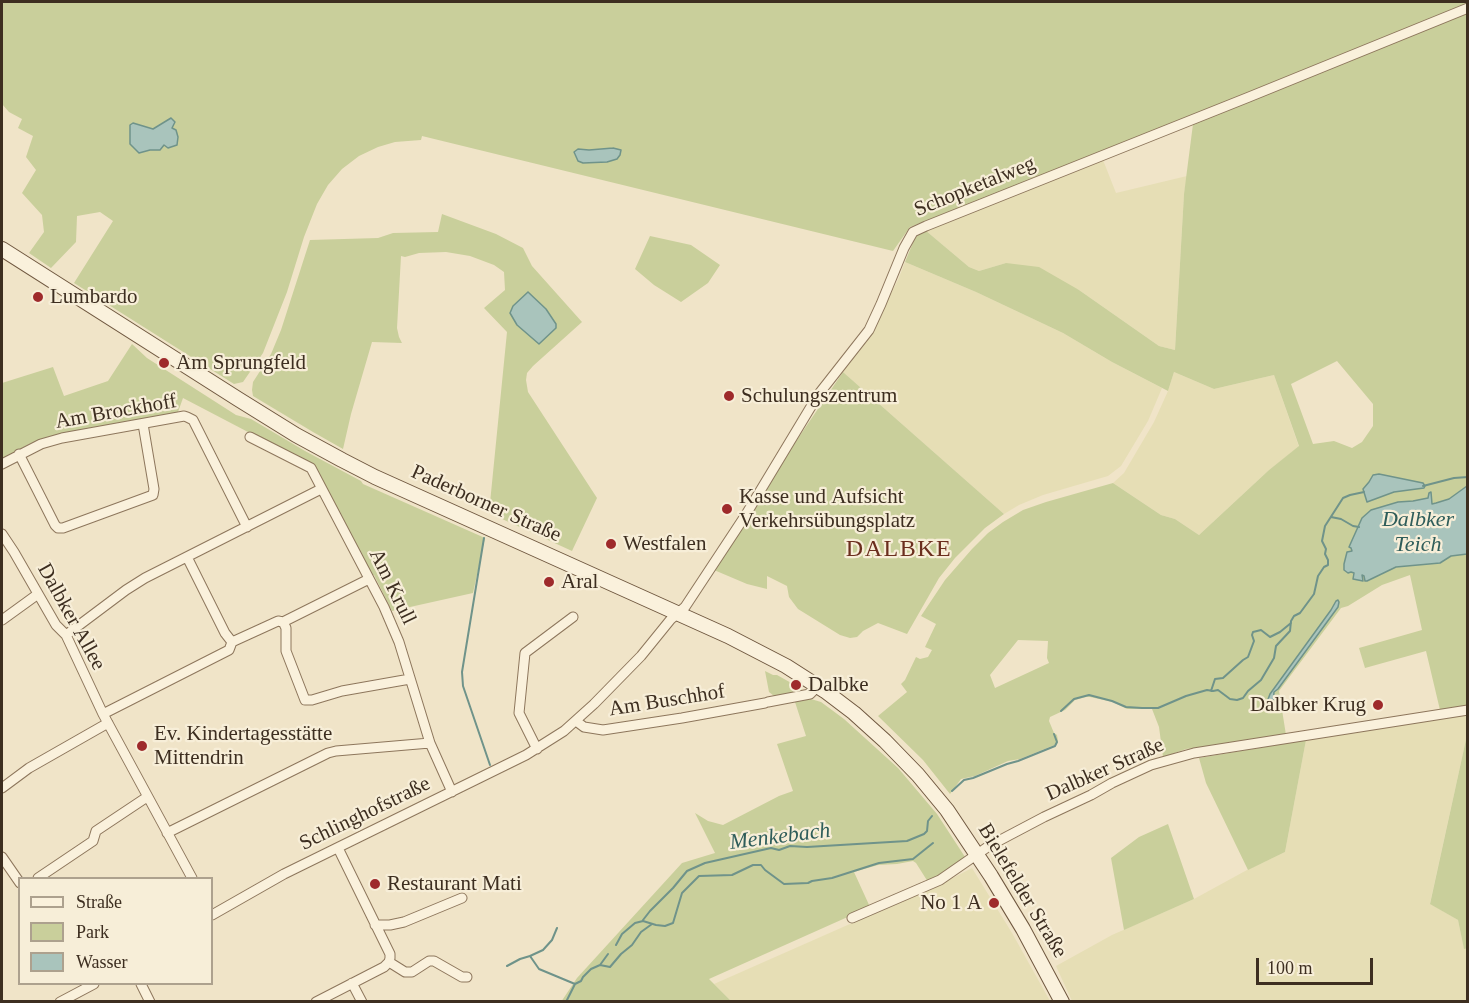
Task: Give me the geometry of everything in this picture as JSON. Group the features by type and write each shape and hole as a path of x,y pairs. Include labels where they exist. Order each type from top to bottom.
{"main road":[{"name":"Paderborner Straße","path":"2,249 257,411 342,460 765,654 818,686 854,713 904,760 942,804"},
{"name":"Bielefelder Straße","path":"942,804 978,854 1023,929 1062,1002"}],"street":[{"name":"Schopketalweg","path":"678,613 685,607 746,516 818,395 869,330 913,232 1467,8"},
{"name":"Am Brockhoff","path":"2,464 41,444 62,438 184,416 193,420 247,527"},
{"path":"19,454 55,525 63,528 153,495 154,489 143,424"},
{"name":"Am Krull","path":"250,437 311,468 384,607 399,642 430,743 452,792"},
{"path":"66,635 145,578 321,489"},
{"name":"Dalbker Allee","path":"2,534 15,552 56,625 66,635 105,719 191,877"},
{"path":"187,557 225,633 232,642"},
{"path":"2,788 105,719 229,650 232,642 278,621 283,622 369,579"},
{"path":"2,620 38,594"},
{"name":"Schlinghofstraße","path":"213,914 284,873 537,749 576,721 641,656 666,624 678,613"},
{"path":"537,749 519,714 525,653 573,617"},
{"path":"283,622 286,628 286,651 305,700 410,679"},
{"name":"Am Buschhof","path":"576,721 584,727 603,730 810,694 818,686"},
{"name":"Dalbker Straße","path":"852,918 940,880 998,841 1091,795 1116,780 1168,759 1467,710"},
{"path":"167,833 328,753 430,743"},
{"path":"41,877 93,841 96,831 147,797"},
{"path":"315,1002 384,968 389,962 390,954 338,848"},
{"path":"2,857 18,880"},
{"path":"375,925 404,922 462,898"},
{"path":"389,962 405,972 412,972 429,961 434,961 462,977 467,977"},
{"path":"352,982 362,1002"},
{"path":"60,1002 91,985"},
{"path":"142,985 150,1002"}],"shaded area":[{"path":"1103,160 1116,193 1187,176 1175,350 1159,346 1079,290 1006,263 979,271 969,267 925,230"},
{"path":"905,262 1063,333 1162,388 1148,421 1121,466 1108,476 1043,495 1004,514 843,372 866,340"},
{"path":"1174,372 1214,389 1274,375 1299,447 1269,470 1199,535 1175,519 1161,515 1113,483 1124,473 1154,422"},
{"path":"1467,715 1467,735 1430,903 1458,920 1464,948 1467,948 1467,1001 1072,1001 1056,966 1112,935 1194,899 1285,852 1306,740"},
{"path":"972,868 1050,1001 731,1001 714,984 945,882"}],"green space":[{"path":"2,2 1468,3 910,227 893,251 422,136 421,140 395,142 378,147 359,156 342,169 328,185 317,204 304,237 287,292 263,353 243,382 234,384 74,283 113,221 100,212 77,216 76,242 51,268 29,253 44,232 42,215 22,193 36,170 26,157 33,136 18,128 22,119 9,112 2,104","holes":["171,118 172,128 160,150 150,150 131,130 130,125 133,123 153,129","613,148 607,162 583,163 578,161 574,153 578,149"]},
{"path":"1467,12 1467,486 1449,499 1432,504 1431,493 1429,493 1428,498 1398,502 1371,510 1362,518 1349,547 1352,551 1347,552 1344,570 1364,576 1381,575 1396,567 1440,563 1451,556 1467,554 1467,705 1440,710 1426,651 1365,668 1359,648 1422,630 1410,575 1382,585 1341,608 1279,691 1286,735 1186,749 1163,757 1159,727 1152,709 1127,709 1113,702 1086,697 1075,700 1065,710 1050,717 1049,721 1057,735 1057,744 1020,759 1008,761 975,776 961,779 950,794 923,760 878,716 907,692 901,684 916,657 920,659 928,657 932,650 925,647 936,624 921,616 945,580 988,533 1023,510 1113,483 1161,515 1175,519 1199,535 1269,470 1299,446 1274,375 1214,389 1174,372 1168,391 1063,333 905,262 917,233 925,230 969,267 979,271 1006,263 1039,267 1079,290 1159,346 1175,350 1184,194 1193,124","holes":["1337,361 1373,404 1373,426 1362,442 1352,448 1334,441 1313,444 1291,384","1018,640 1048,641 1049,663 995,688 990,675"]},
{"path":"442,214 496,234 523,248 532,266 582,322 533,366 527,373 526,380 528,392 597,498 572,551 489,513 507,332 484,308 505,290 504,272 494,265 470,256 446,252 401,256 397,328 402,343 372,342 343,449 253,396 253,382 271,354 281,330 310,240 378,238 393,233 438,232"},
{"path":"650,236 691,245 720,265 708,283 681,302 654,285 635,269"},
{"path":"132,344 147,358 236,415 251,419 363,484 485,538 473,593 392,611 374,575 370,575 313,466 183,398 178,412 55,436 31,443 2,459 2,383 53,367 64,396 108,381"},
{"path":"843,372 1004,514 985,528 955,558 939,578 907,634 878,623 857,637 850,638 840,635 798,609 789,597 787,586 767,576 767,589 747,584 714,570 786,456"},
{"path":"765,671 802,689 799,692 774,696 769,692"},
{"path":"811,699 821,702 844,719 898,768 937,814 965,857 928,882 913,861 878,865 854,872 870,907 709,979 731,1001 561,1002 577,978 682,863 715,853 695,813 708,821 723,825 793,791 777,744 806,736 795,702"},
{"path":"1467,735 1468,948 1464,949 1458,920 1430,904"},
{"path":"1306,740 1285,852 1248,870 1206,783 1199,758"},
{"path":"1168,824 1194,899 1124,930 1111,858 1139,837"}],"water":[{"path":"171,118 175,122 172,128 176,130 177,145 168,148 164,145 160,150 139,153 130,144 130,125 133,123 153,129"},
{"path":"613,148 621,150 620,155 617,159 607,162 583,163 578,161 574,152 578,149"},
{"path":"528,292 546,309 556,324 556,328 539,344 517,325 510,313 513,306"},
{"path":"1379,474 1423,483 1425,486 1394,492 1367,502 1363,489 1373,475"},
{"name":"Dalbker Teich","path":"1467,486 1467,554 1451,556 1440,563 1396,567 1367,581 1362,575 1363,581 1353,579 1354,573 1344,570 1347,552 1352,551 1349,547 1362,518 1371,510 1398,502 1428,498 1431,492 1432,504 1436,503 1449,499"},
{"path":"1338,600 1338,607 1274,692 1273,707 1267,709 1270,694"}],"waterway":[{"path":"1423,486 1468,477"},
{"name":"Menkebach","path":"1061,711 1074,699 1089,695 1126,707 1142,708 1158,708 1207,690 1218,690 1230,699 1243,698 1261,680 1274,658 1276,646 1290,631 1294,616 1300,613 1314,594 1318,576 1328,565 1326,549 1322,541 1325,526 1343,498 1364,492"},
{"path":"1331,517 1359,527"},
{"path":"484,538 462,672 463,686 490,765"},
{"name":"Menkebach","path":"1211,691 1215,679 1223,678 1248,657 1254,641 1253,632 1261,630 1270,637 1291,623"},
{"name":"Menkebach","path":"952,791 964,780 1055,746 1057,742 1054,734"},
{"name":"Menkebach","path":"643,920 687,871 705,863 771,848 779,850 790,846 907,841 924,834 932,816"},
{"name":"Menkebach","path":"616,945 622,934 635,923 643,921 665,926 673,923 682,893 699,876 732,875 753,865 761,865 784,884 808,883 879,863 913,859 933,843"},
{"name":"Menkebach","path":"600,965 610,967 632,945 641,932 652,924"},
{"path":"557,928 552,940 543,950 530,956 539,969 575,984"},
{"name":"Menkebach","path":"566,1002 575,984 581,981 591,969 600,965 608,954"},
{"path":"507,966 530,956"}],"place":[{"name":"Lumbardo","path":"38,297"},
{"name":"Am Sprungfeld","path":"164,363"},
{"name":"Schulungszentrum","path":"729,396"},
{"name":"Kasse und Aufsicht Verkehrsübungsplatz","path":"727,509"},
{"name":"Westfalen","path":"611,544"},
{"name":"Aral","path":"549,582"},
{"name":"Dalbke","path":"796,685"},
{"name":"Dalbker Krug","path":"1378,705"},
{"name":"Ev. Kindertagesstätte Mittendrin","path":"142,746"},
{"name":"Restaurant Mati","path":"375,884"},
{"name":"No 1 A","path":"994,903"}],"district":[{"name":"DALBKE","path":"899,550"}]}
